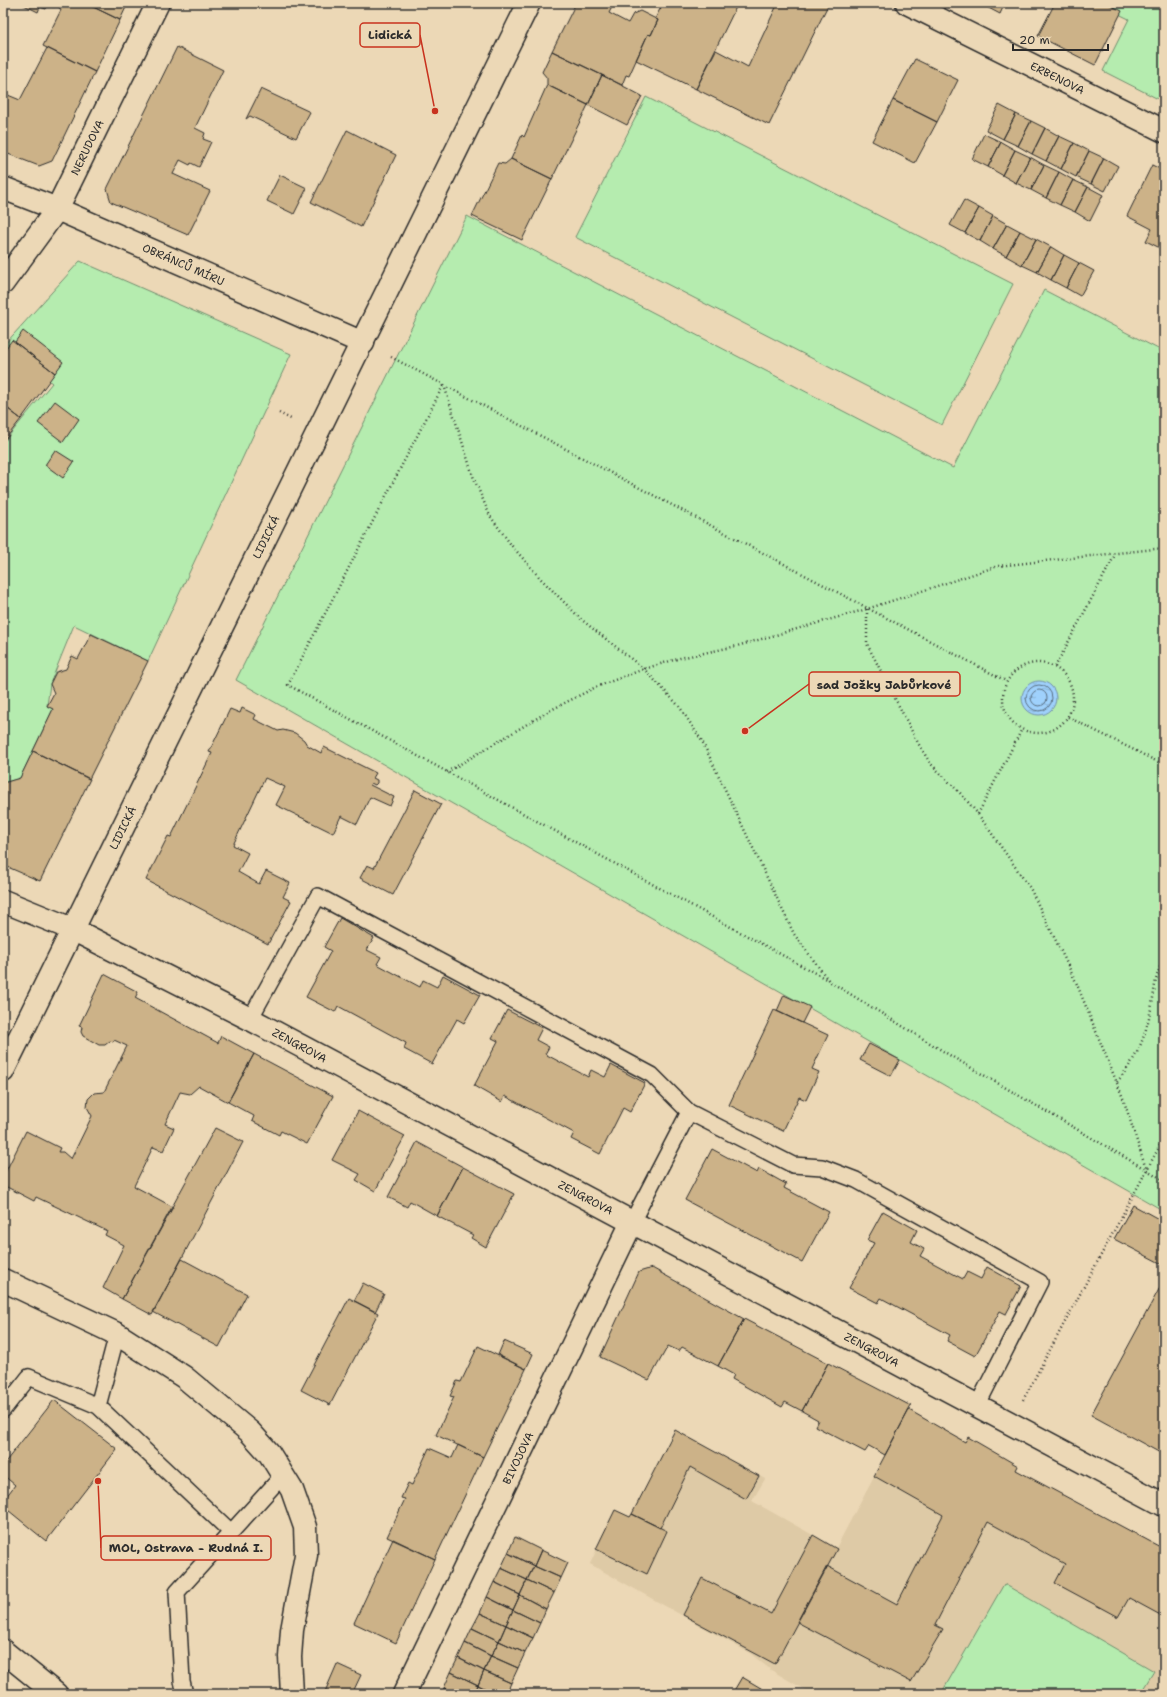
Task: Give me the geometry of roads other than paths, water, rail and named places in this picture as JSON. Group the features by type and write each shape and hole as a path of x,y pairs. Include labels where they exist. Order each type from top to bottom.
{"street":[{"name":"NERUDOVA","path":"3,283 56,209 158,3"},
{"name":"LIDICKÁ","path":"3,1071 529,3"},
{"name":"ERBENOVA","path":"907,3 1164,131"},
{"name":"OBRÁNCŮ MÍRU","path":"3,188 56,209 363,342"},
{"name":"ZENGROVA","path":"3,900 72,929 250,1019 1164,1504"},
{"name":"BIVOJOVA","path":"404,1694 632,1222"},
{"path":"3,1280 117,1334 184,1377 250,1432 269,1453 284,1474 302,1516 306,1541 304,1570 292,1630 290,1657 292,1694"},
{"path":"3,1651 56,1694"}],"lane":[{"path":"250,1019 318,896 652,1075 689,1112 793,1165 822,1167 856,1180 1040,1282 978,1404"},
{"path":"632,1222 689,1112"},
{"path":"98,1406 117,1334"},
{"path":"3,1410 29,1377 98,1406 231,1532"},
{"path":"185,1694 182,1681 177,1592 284,1474"}],"water":[{"path":"1042,681 1051,686 1055,691 1055,705 1051,710 1046,714 1036,715 1032,714 1023,705 1022,695 1023,691 1032,682"}],"place":[{"name":"Lidická","path":"435,111"},
{"name":"sad Jožky Jabůrkové","path":"745,731"},
{"name":"MOL, Ostrava - Rudná I.","path":"98,1481"}]}
